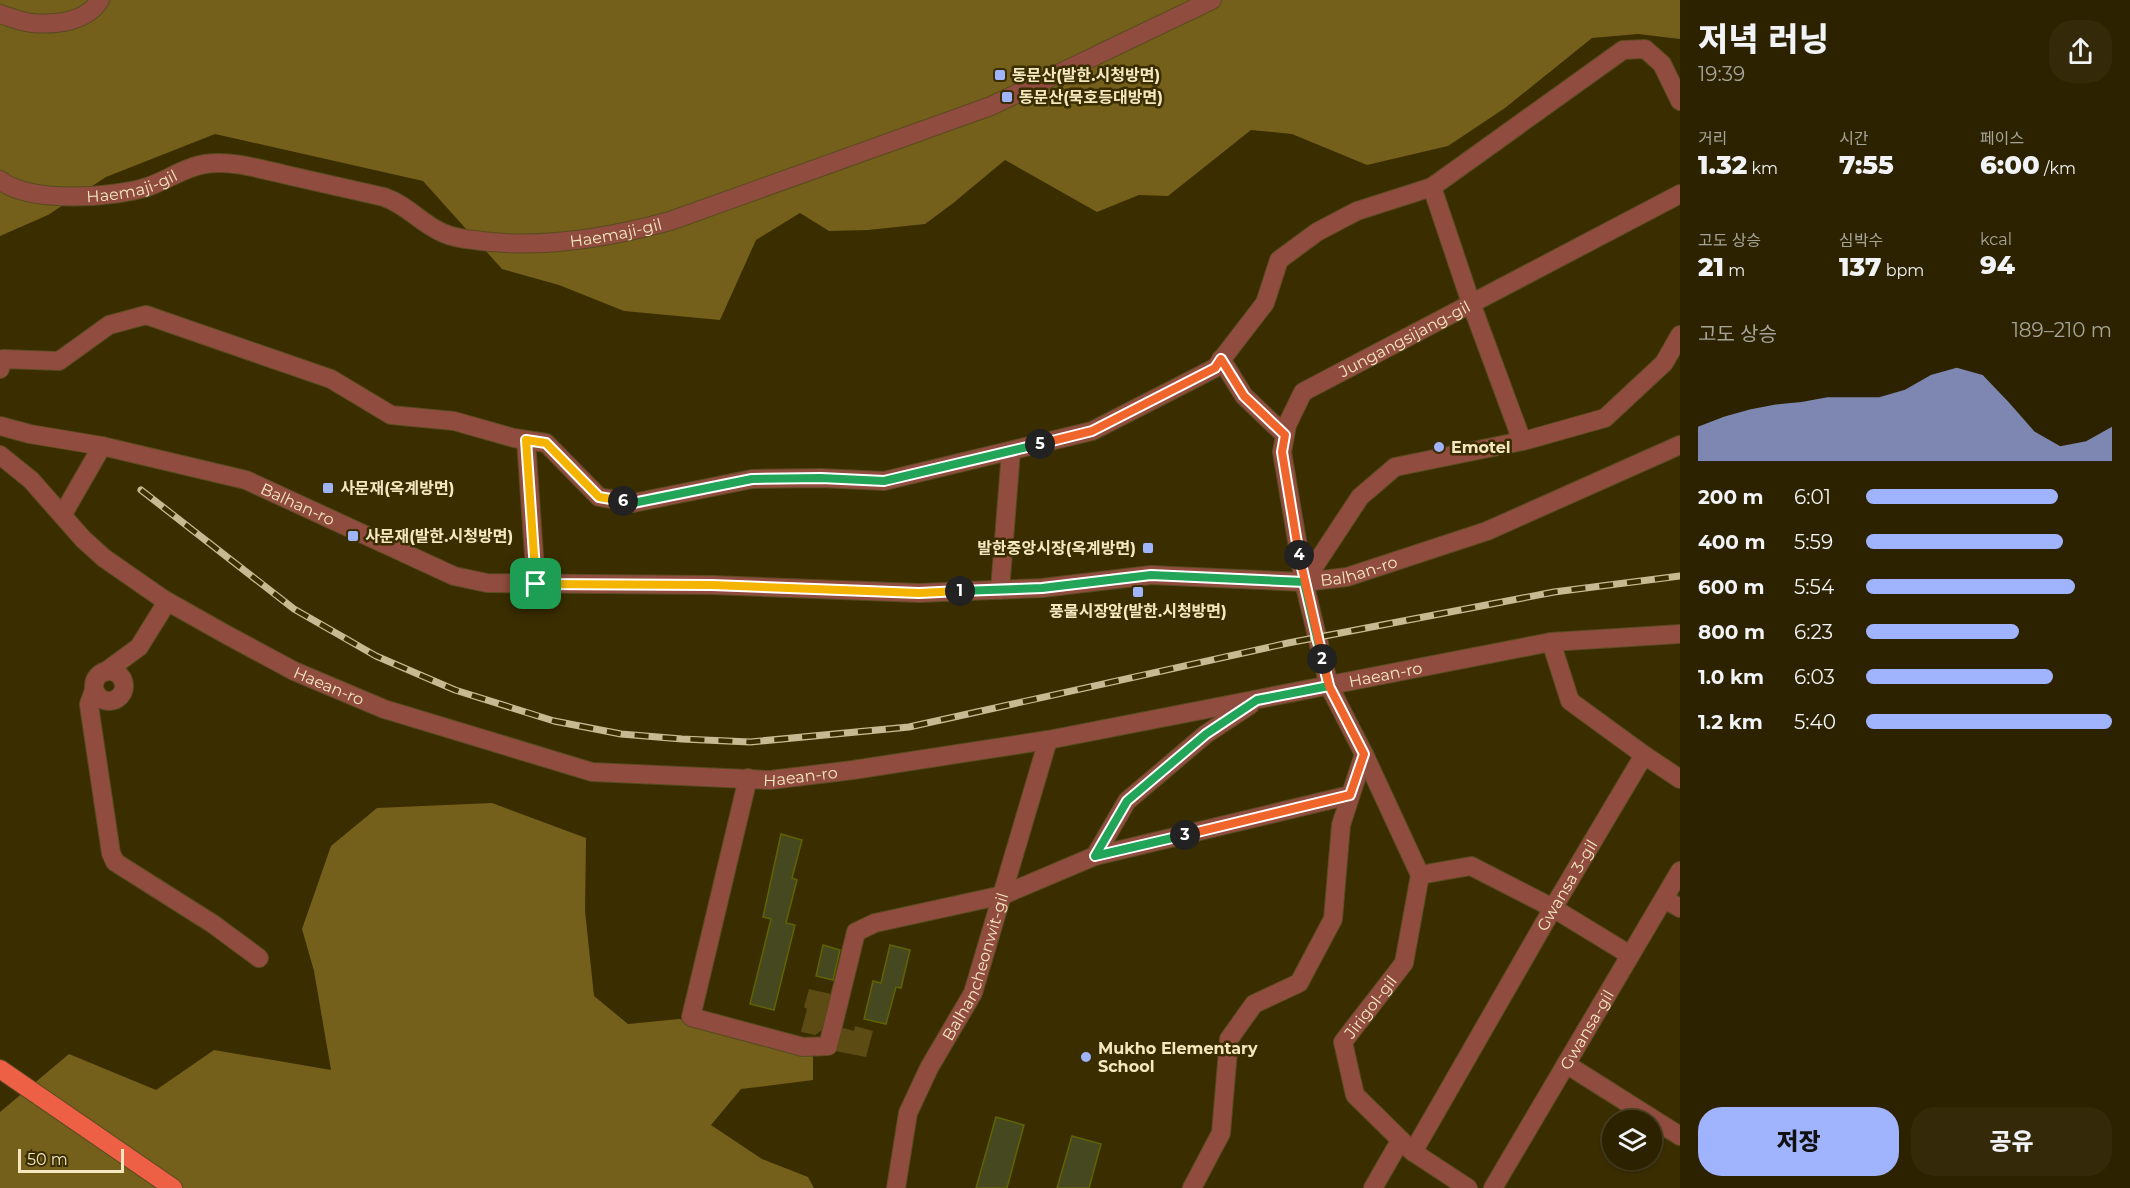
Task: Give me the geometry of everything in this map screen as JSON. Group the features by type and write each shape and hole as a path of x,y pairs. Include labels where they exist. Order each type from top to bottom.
{"main road":[{"path":"0,1070 173,1188"}],"street":[{"path":"0,14 31,23 68,22 94,9 100,0"},
{"name":"Haemaji-gil","path":"0,180 25,193 44,196 98,194 128,192 152,185 185,169 204,165 248,166 398,202 443,234 502,244 561,242 634,231 670,221 991,106 1212,0"},
{"path":"0,369 3,359 59,361 109,325 146,315 331,379 391,415 454,421 546,443 599,497 633,503 752,479 821,478 884,481 1092,431 1215,368 1265,303 1279,260 1317,232 1357,211 1432,187 1623,50 1645,49 1662,64 1680,101"},
{"path":"1432,187 1471,303 1522,441"},
{"name":"Jungangsijang-gil","path":"1329,686 1304,582 1282,452 1287,425 1303,392 1680,194"},
{"path":"1304,582 1360,497 1395,467 1522,441 1605,418 1664,363 1680,335"},
{"path":"1221,359 1244,396 1285,435"},
{"name":"Balhan-ro","path":"0,426 30,434 102,446 246,480 454,576 487,583 712,585 919,593 1042,588 1151,575 1304,582 1347,577 1487,531 1680,445"},
{"path":"526,440 536,584"},
{"path":"63,514 102,446"},
{"path":"1000,590 1011,451"},
{"name":"Haean-ro","path":"0,455 31,480 83,539 104,558 167,602 294,671 384,710 592,772 770,780 843,771 1048,740 1551,642 1680,634"},
{"path":"91,719 107,712 120,693 137,658 139,647 167,602"},
{"path":"1551,642 1569,701 1680,778"},
{"path":"139,647 96,678 89,704 111,854 115,862 213,924 259,958"},
{"path":"94,690 103,700 109,701 120,693 123,681 116,673 105,672"},
{"path":"1329,686 1364,754 1420,875 1471,866 1553,908 1630,955"},
{"path":"1095,856 1127,801 1206,734 1257,700"},
{"name":"Balhancheonwit-gil","path":"896,1188 908,1113 930,1068 973,993 1048,740"},
{"path":"1192,1188 1221,1133 1229,1039 1254,1004 1299,983 1333,919 1341,825 1364,754"},
{"name":"Gwansa 3-gil","path":"1373,1188 1407,1146 1644,755"},
{"path":"748,778 691,1017 803,1047 828,1046 856,932 875,923 1003,895 1095,856 1350,795"},
{"name":"Gwansa-gil","path":"1493,1188 1680,871"},
{"name":"Jirigol-gil","path":"1420,875 1404,963 1343,1042 1355,1095 1407,1146 1468,1188"},
{"path":"1664,899 1680,908"},
{"path":"1566,1064 1680,1136"}],"shaded area":[{"path":"0,0 1680,0 1680,39 1638,34 1592,38 1505,108 1448,146 1367,165 1292,134 1251,130 1168,196 1139,195 1097,212 1005,160 925,224 868,230 829,231 800,213 756,240 720,320 624,311 559,285 502,269 423,181 215,134 106,177 48,215 0,236"},
{"path":"492,803 586,838 585,911 594,996 628,1024 679,1019 813,1043 813,1080 741,1089 711,1125 762,1159 808,1177 814,1188 0,1188 0,1112 69,1054 156,1090 214,1050 331,1070 314,971 302,929 331,846 377,808"},
{"path":"809,989 831,994 822,1030 815,1035 801,1032"},
{"path":"836,1026 854,1031 855,1026 873,1031 866,1057 835,1051"}],"building":[{"path":"781,834 802,840 792,878 797,880 786,923 795,925 774,1010 750,1004 771,919 763,917"},
{"path":"823,945 840,950 833,980 816,976"},
{"path":"890,945 910,950 901,988 896,987 886,1024 864,1019 873,981 881,983"},
{"path":"996,1117 1024,1125 1007,1188 976,1188"},
{"path":"1072,1136 1101,1144 1089,1188 1057,1188"}],"railway":[{"path":"141,490 294,609 376,656 455,690 554,721 621,734 682,739 750,742 909,727 1288,643 1554,592 1680,576"}],"place":[{"name":"동문산(발한.시청방면)","path":"1000,75"},
{"name":"동문산(묵호등대방면)","path":"1007,97"},
{"name":"Emotel","path":"1439,447"},
{"name":"사문재(옥계방면)","path":"328,488"},
{"name":"사문재(발한.시청방면)","path":"353,536"},
{"name":"발한중앙시장(옥계방면)","path":"1148,548"},
{"name":"풍물시장앞(발한.시청방면)","path":"1138,592"},
{"name":"Mukho Elementary School","path":"1086,1057"}],"route":[{"path":"536,584 526,440 546,443 599,497 633,503 752,479 821,478 884,481 1092,431 1215,368 1221,359 1244,396 1285,435 1282,452 1304,582 1317,634 1329,686 1364,754 1350,795 1095,856 1127,801 1206,734 1257,700 1329,686 1304,582 1151,575 1042,588 919,593 712,585 536,584"}]}
